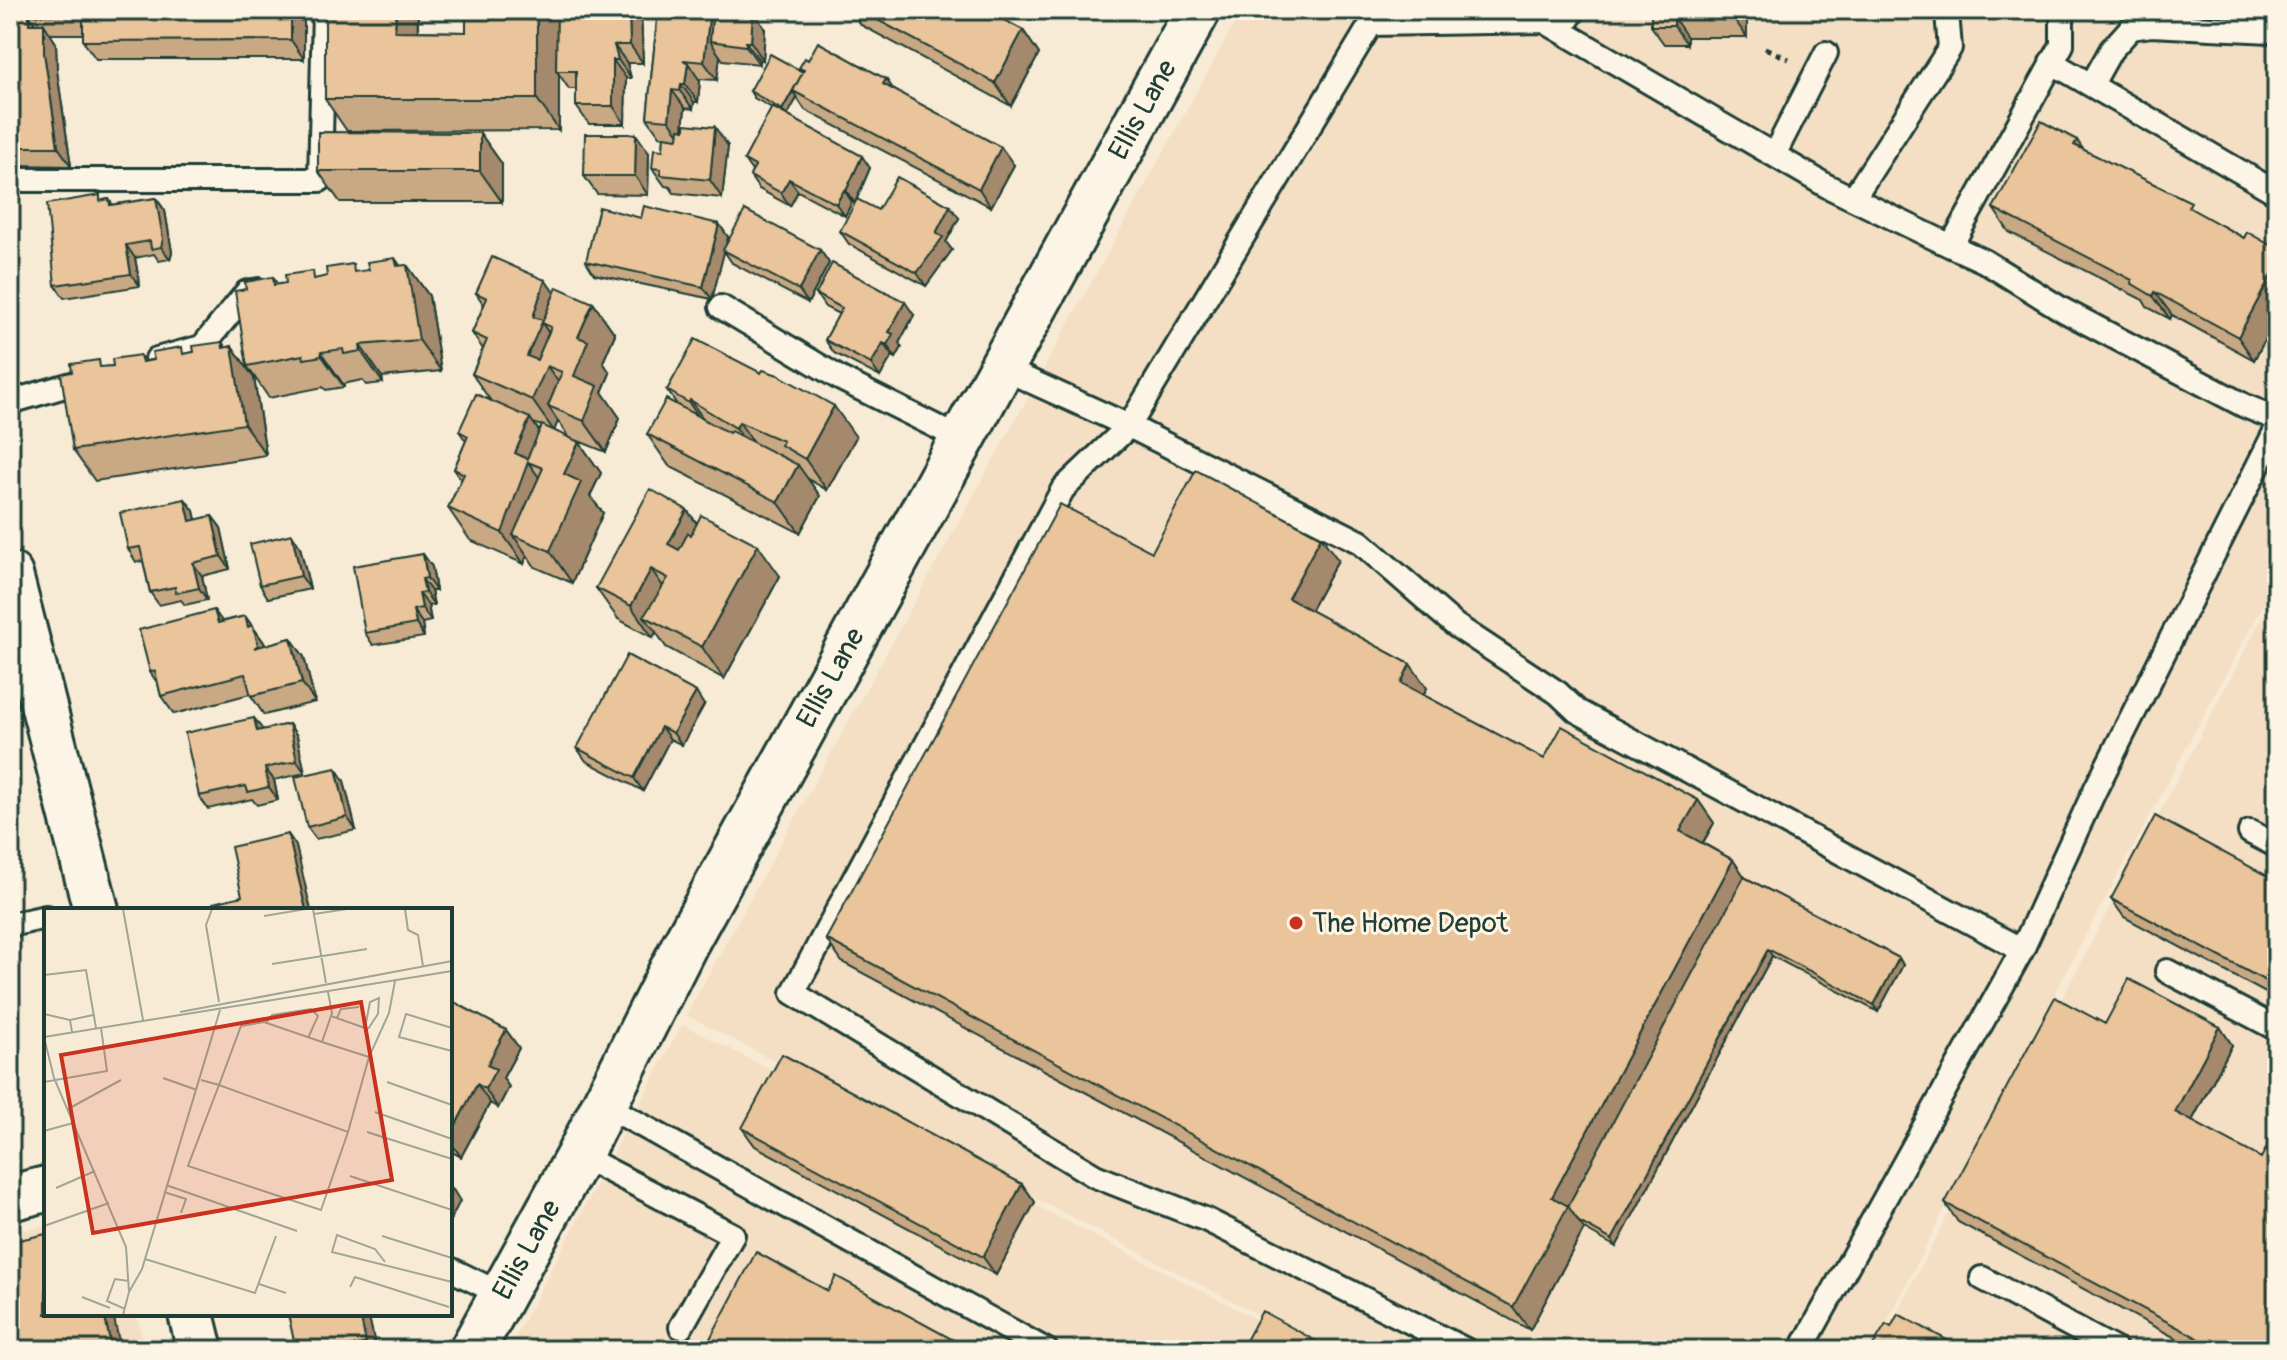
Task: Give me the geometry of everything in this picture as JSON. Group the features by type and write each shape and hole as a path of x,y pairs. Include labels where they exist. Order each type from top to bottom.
{"street":[{"name":"Ellis Lane","path":"472,1350 579,1155 692,930 1198,10"},
{"path":"10,575 88,908"},
{"path":"10,1198 44,1190"},
{"path":"192,1316 200,1350"}],"lane":[{"path":"10,180 320,180 324,10"},
{"path":"1561,30 1574,10"},
{"path":"1854,197 1950,48 1947,13 1943,10"},
{"path":"1951,246 2062,45 2062,10"},
{"path":"1466,1350 1207,1220 1095,1176 793,993 1063,489 1129,426 1371,24 1544,21 1774,155 1984,261 2063,310 2245,406 2277,419"},
{"path":"2092,84 2111,50 2131,28 2151,25 2271,31"},
{"path":"1774,155 1826,53"},
{"path":"2051,62 2277,193"},
{"path":"133,366 202,347 247,292 277,287"},
{"path":"721,307 841,379 963,440"},
{"path":"1002,368 1129,426 1360,542 1455,625 1558,693 1577,711 2022,950"},
{"path":"10,402 105,374"},
{"path":"1801,1350 2022,950 2095,790 2277,428"},
{"path":"2250,832 2277,846"},
{"path":"10,925 44,917"},
{"path":"2167,971 2277,1029"},
{"path":"605,1105 1046,1350"},
{"path":"579,1155 733,1235 681,1327"},
{"path":"452,1270 503,1295"},
{"path":"1982,1278 2116,1350"}],"path":[{"path":"1765,48 1798,63"}],"shaded area":[{"path":"1242,10 2277,10 2277,579 2065,974 1873,1350 1325,1350 686,1015"},
{"path":"2277,589 2277,1350 1877,1350"},
{"path":"682,1024 1317,1350 508,1350"},
{"path":"44,1225 44,1316 137,1316 145,1350 10,1350 10,1233"}],"building":[{"path":"10,10 291,10 291,40 83,41 83,15 29,15 29,24 44,24 44,53 58,147 10,147"},
{"path":"325,10 396,10 395,31 466,32 466,10 537,10 537,99 325,99"},
{"path":"557,10 629,10 630,45 614,45 618,60 613,60 613,106 576,106 576,71 556,71"},
{"path":"658,10 710,10 704,62 683,60 688,63 685,84 681,84 680,91 672,90 669,120 647,118"},
{"path":"713,10 753,11 751,42 746,42 746,46 710,41"},
{"path":"859,10 985,10 1023,30 995,83"},
{"path":"1651,10 1734,10 1734,19 1674,18 1674,26 1651,26"},
{"path":"818,42 886,79 883,84 1001,147 979,189 793,91 804,70 799,68 805,58 808,60"},
{"path":"770,54 803,72 782,110 750,91"},
{"path":"772,107 862,156 846,191 836,204 789,179 781,193 750,176 755,166 744,160"},
{"path":"2041,121 2077,140 2074,145 2191,202 2188,207 2244,238 2247,232 2277,249 2277,265 2238,337 2155,292 2153,296 2131,283 2132,280 1993,208"},
{"path":"685,124 715,127 710,180 661,175 661,169 652,168 654,149 663,150 664,136 678,138 679,129 685,130"},
{"path":"318,132 480,133 480,171 318,171"},
{"path":"585,134 636,134 635,176 584,176"},
{"path":"897,177 950,206 936,233 943,237 917,273 840,231 857,199 878,210"},
{"path":"100,195 100,201 109,199 110,205 156,198 163,239 161,247 151,249 150,241 126,245 131,274 55,285 47,204"},
{"path":"644,206 719,224 703,287 586,261 599,207 641,218"},
{"path":"745,210 820,250 799,290 723,250"},
{"path":"492,257 545,280 533,317 543,320 527,356 537,360 551,327 542,323 557,287 593,303 578,337 588,341 574,376 598,386 584,421 548,406 562,372 547,366 532,400 472,374 487,340 472,333 487,298 476,293"},
{"path":"395,258 397,266 407,265 419,340 360,345 361,351 344,354 343,349 321,352 322,356 304,359 303,355 247,366 235,291 246,289 245,282 273,277 274,285 286,283 285,275 313,271 314,279 327,276 326,268 353,264 354,272 369,270 367,262"},
{"path":"832,263 905,302 889,332 893,334 887,345 883,343 871,364 825,340 842,308 816,294"},
{"path":"695,339 761,373 763,370 778,375 834,406 805,459 781,445 783,441 739,422 736,428 667,390"},
{"path":"222,342 223,348 232,346 244,424 73,450 61,374 72,372 71,364 99,360 100,367 113,366 112,359 140,355 142,362 154,360 152,352 182,347 183,354 194,352 193,346"},
{"path":"476,394 530,418 515,453 527,459 542,425 579,442 564,474 581,482 550,551 513,535 543,468 528,462 502,533 448,508 464,474 454,469 468,436 459,431"},
{"path":"666,399 798,465 778,502 647,434"},
{"name":"The Home Depot","path":"1196,470 1321,537 1288,598 1410,664 1401,683 1544,759 1562,726 1698,800 1680,831 1733,860 1552,1197 1568,1206 1513,1307 826,939 1060,504 1152,552"},
{"path":"650,489 687,510 668,544 679,550 701,515 758,545 702,647 644,616 668,578 651,569 631,606 596,588"},
{"path":"185,499 190,521 212,516 221,556 193,563 199,588 176,593 175,587 150,592 140,547 128,549 120,513"},
{"path":"292,534 301,576 260,585 250,544"},
{"path":"423,554 427,578 422,579 425,592 419,593 422,608 413,610 416,624 365,633 353,566"},
{"path":"214,610 218,623 245,616 248,627 253,625 258,645 254,648 291,638 302,683 251,696 245,674 161,696 155,671 150,672 139,630"},
{"path":"627,655 696,692 673,733 661,727 634,778 577,748"},
{"path":"254,718 257,731 289,724 297,761 265,768 269,787 248,792 246,786 199,796 185,733"},
{"path":"336,768 347,817 307,827 295,777"},
{"path":"2155,816 2277,881 2277,987 2111,899"},
{"path":"288,834 306,908 214,908 213,903 242,896 231,847"},
{"path":"1744,877 1899,958 1874,1005 1768,949 1612,1240 1579,1222 1568,1206"},
{"path":"2129,979 2220,1027 2175,1112 2261,1158 2277,1128 2277,1350 2220,1350 1945,1203 2055,997 2105,1024"},
{"path":"452,1001 506,1030 487,1065 496,1069 485,1089 477,1084 452,1132"},
{"path":"782,1054 1022,1184 983,1257 742,1128"},
{"path":"44,1234 44,1316 104,1316 112,1350 10,1350 10,1242"},
{"path":"756,1252 828,1291 836,1276 957,1342 953,1350 704,1350"},
{"path":"1262,1311 1332,1350 1241,1350"},
{"path":"1898,1314 1964,1349 1870,1350 1886,1324 1891,1327"},
{"path":"288,1316 360,1316 366,1343 336,1350 296,1350"},
{"path":"617,1341 634,1350 612,1350"}],"place":[{"name":"The Home Depot","path":"1296,923"}]}
